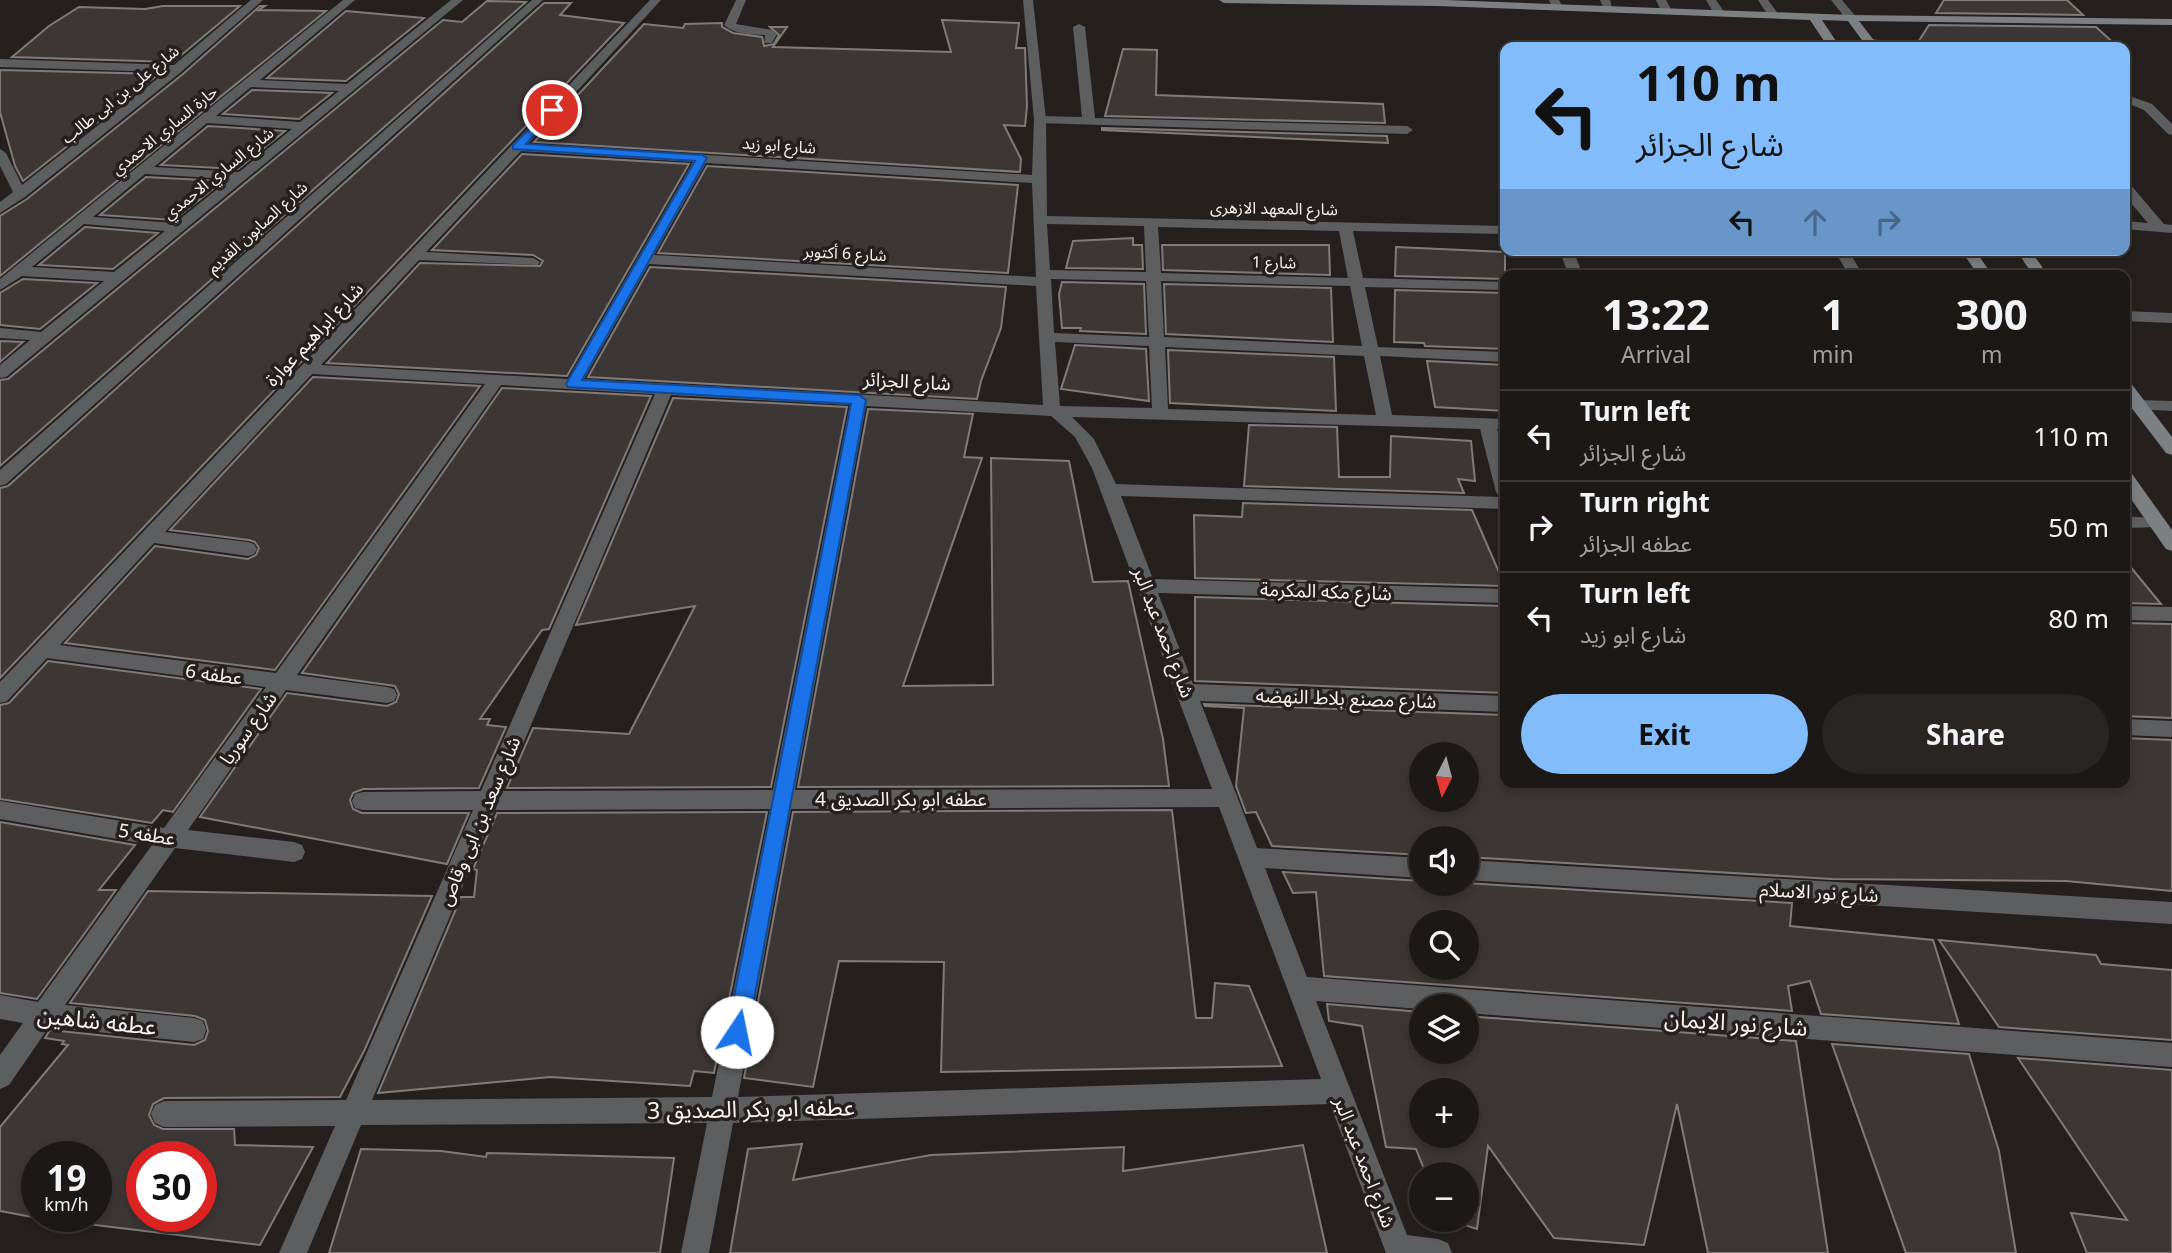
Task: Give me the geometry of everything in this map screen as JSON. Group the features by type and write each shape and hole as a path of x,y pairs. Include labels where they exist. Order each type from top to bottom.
{"main road":[{"path":"1224,0 1663,6 1719,13 1814,17 2172,22"},
{"path":"1814,17 1831,42"},
{"path":"1851,18 1869,42"},
{"path":"2130,394 2172,449"},
{"path":"2130,483 2172,544"}],"street":[{"name":"شارع على بن ابى طالب","path":"0,209 177,69 258,0"},
{"name":"حارة الساري الاحمدي","path":"0,286 350,0"},
{"name":"شارع الساري الاحمدي","path":"0,373 458,0"},
{"name":"شارع الصابون القديم","path":"0,480 538,0"},
{"name":"شارع ابراهيم عوارة","path":"0,695 656,0"},
{"path":"741,0 730,25 740,30 768,32 771,34 768,41"},
{"path":"1028,0 1040,120 1038,179 1050,402 1054,411"},
{"path":"1711,0 1719,13"},
{"path":"1763,0 1773,15"},
{"path":"1836,0 1851,18"},
{"path":"1079,27 1089,121"},
{"path":"0,62 177,69"},
{"path":"250,83 351,88"},
{"path":"2130,101 2148,107 2172,131"},
{"path":"205,120 304,126"},
{"path":"1040,120 1407,130"},
{"name":"شارع ابو زيد","path":"517,147 1038,179"},
{"path":"0,153 20,194"},
{"path":"573,384 702,158"},
{"path":"142,170 242,176"},
{"path":"2130,192 2165,227"},
{"path":"80,220 179,228"},
{"name":"شارع المعهد الازهرى","path":"1041,220 1500,230"},
{"path":"1151,223 1160,414"},
{"path":"2130,225 2165,227"},
{"path":"1345,227 1385,420"},
{"path":"415,256 533,262"},
{"name":"شارع 6 أكتوبر","path":"644,259 1043,278"},
{"path":"18,271 118,277"},
{"name":"شارع 1","path":"1043,278 1153,277 1500,286"},
{"path":"2130,316 2172,318"},
{"path":"0,332 44,337"},
{"path":"1047,337 1500,357"},
{"name":"شارع الجزائر","path":"307,369 1054,411 1496,423"},
{"name":"شارع سوريا","path":"0,1076 496,380"},
{"name":"شارع سعد بن ابى وقاص","path":"293,1253 665,389"},
{"path":"695,1253 859,400"},
{"path":"2139,405 2172,407"},
{"name":"شارع احمد عبد البر","path":"1054,411 1078,430 1091,447 1110,490 1399,1250"},
{"path":"1496,423 1500,454"},
{"path":"1110,490 1500,503"},
{"path":"2130,522 2158,523"},
{"path":"150,536 247,549"},
{"name":"شارع مكه المكرمة","path":"1146,586 1500,596"},
{"path":"2130,613 2172,614"},
{"name":"عطفه 6","path":"42,650 387,695"},
{"name":"شارع مصنع بلاط النهضه","path":"1187,692 1500,704"},
{"path":"2130,727 2172,729"},
{"name":"عطفه ابو بكر الصديق 4","path":"363,801 1228,798"},
{"name":"عطفه 5","path":"0,810 169,838 294,852"},
{"path":"1250,857 1409,867"},
{"name":"شارع نور الاسلام","path":"1479,871 2172,913"},
{"name":"شارع نور الايمان","path":"1300,988 2172,1055"},
{"name":"عطفه شاهين","path":"0,1007 44,1015 194,1030"},
{"name":"عطفه ابو بكر الصديق 3","path":"164,1114 723,1110 1338,1091"},
{"path":"1399,1250 1438,1253"}],"building":[{"path":"1944,0 2067,0 2083,15 1936,13"},
{"path":"487,1 526,2 0,466 0,380 8,379 443,20 462,22"},
{"path":"544,3 571,3 560,15 624,23 0,678 0,488 8,486"},
{"path":"163,6 240,6 173,62 12,57 49,26 79,7 145,9"},
{"path":"260,6 265,6 259,10 326,11 0,276 0,216 27,199 183,74"},
{"path":"346,11 424,18 346,81 267,78"},
{"path":"942,20 1019,23 1016,48 1025,48 1025,126 1004,125 1021,159 1020,172 534,142 644,24 683,28 685,24 722,23 722,27 733,33 762,37 764,46 774,44 779,35 770,27 787,27 773,47 951,52"},
{"path":"1929,25 2096,27 2112,42 1918,42"},
{"path":"1123,49 1157,50 1156,95 1383,104 1385,123 1105,116"},
{"path":"0,70 159,74 23,181 15,166 0,112"},
{"path":"252,90 332,93 299,119 223,114"},
{"path":"208,126 285,131 238,169 161,165"},
{"path":"1102,130 1387,136 1388,143"},
{"path":"522,154 689,164 567,376 327,363 420,263 540,266 543,261 533,255 432,250"},
{"path":"707,166 1018,185 1008,273 658,253"},
{"path":"146,177 223,181 174,220 100,215"},
{"path":"85,227 158,233 113,269 39,265"},
{"path":"1133,238 1133,245 1142,245 1143,269 1066,268 1073,241"},
{"path":"1162,245 1329,245 1330,275 1163,270"},
{"path":"1396,247 1500,252 1500,256 1505,256 1505,270 1500,270 1500,279 1395,276"},
{"path":"650,267 1006,287 1001,328 977,399 588,377"},
{"path":"23,279 97,283 40,329 0,325 0,293"},
{"path":"1062,282 1144,284 1146,334 1062,328 1059,294"},
{"path":"1164,284 1331,288 1333,342 1166,334"},
{"path":"1395,290 1500,293 1500,349 1394,342"},
{"path":"0,341 23,342 0,362"},
{"path":"1075,345 1146,349 1149,401 1061,389"},
{"path":"1168,350 1334,357 1336,411 1170,403"},
{"path":"1427,361 1500,365 1500,411 1435,407"},
{"path":"313,377 480,386 275,670 65,643 155,546 248,559 256,555 259,548 255,542 249,540 170,530"},
{"path":"502,388 651,396 549,629 542,630 480,719 490,719 487,725 506,727 479,788 363,789 353,793 350,800 353,809 362,813 469,813 447,864 200,817 287,693 387,706 396,702 399,694 395,686 302,673"},
{"path":"673,398 847,407 771,787 507,788 533,728 629,734 695,606 576,625"},
{"path":"868,409 973,414 964,457 982,458 903,686 993,685 991,458 1069,461 1093,582 1128,581 1163,739 1169,786 798,787"},
{"path":"1249,425 1337,427 1339,477 1390,477 1391,436 1471,441 1475,481 1458,479 1464,493 1244,486"},
{"path":"1243,503 1472,510 1500,574 1500,586 1195,578 1194,515 1242,517"},
{"path":"2130,566 2161,604 2130,603"},
{"path":"1195,597 1500,606 1500,693 1195,681"},
{"path":"2130,623 2172,624 2172,718 2130,716"},
{"path":"48,661 261,689 173,812 163,810 152,823 0,799 0,705 9,703"},
{"path":"1204,704 1500,715 1500,788 2130,788 2130,738 2172,740 2172,891 2066,881 1832,879 1479,858 1479,826 1409,826 1409,854 1272,846 1256,812 1246,813 1236,786 1244,708"},
{"path":"1172,810 1196,1018 1212,1018 1215,983 1249,986 1282,1066 941,1072 944,962 839,961 813,1087 744,1078 793,812"},
{"path":"767,812 714,1073 694,1071 690,1086 550,1077 378,1093 461,897 474,897 477,870 473,869 497,813"},
{"path":"0,822 135,845 99,890 116,890 37,999 0,993"},
{"path":"1283,872 1409,880 1409,896 1479,896 1479,884 1792,903 1790,926 1933,940 1959,1024 1821,1014 1810,981 1788,986 1792,1011 1324,976 1316,892 1293,893"},
{"path":"148,891 432,896 365,1049 340,1097 164,1098 153,1104 149,1115 154,1125 163,1129 234,1129 235,1145 313,1147 260,1245 153,1232 217,1232 217,1141 126,1141 126,1229 112,1227 112,1141 21,1141 21,1215 0,1211 0,1127 68,1045 62,1044 64,1041 45,1038 50,1030 194,1045 205,1040 208,1031 205,1020 195,1016 70,1003"},
{"path":"1939,940 2096,955 2101,964 2172,970 2172,1040 1999,1027"},
{"path":"1327,1004 1409,1011 1409,1064 1479,1064 1479,1017 1796,1041 1828,1253 1708,1253 1677,1104 1644,1245 1554,1238 1488,1146 1479,1214 1479,1162 1421,1162 1416,1149 1386,1147 1362,1026 1329,1021"},
{"path":"1832,1044 1969,1054 1999,1151 2016,1253 1906,1253"},
{"path":"2018,1058 2172,1070 2172,1253 2087,1253 2071,1213 2127,1220"},
{"path":"802,1144 793,1180 931,1155 1124,1147 1123,1171 1303,1145 1327,1253 730,1253 748,1149"},
{"path":"361,1149 441,1151 486,1157 487,1153 674,1158 660,1253 329,1253"}],"route":[{"path":"552,110 517,147 702,158 573,384 859,400 737,1032"}]}
